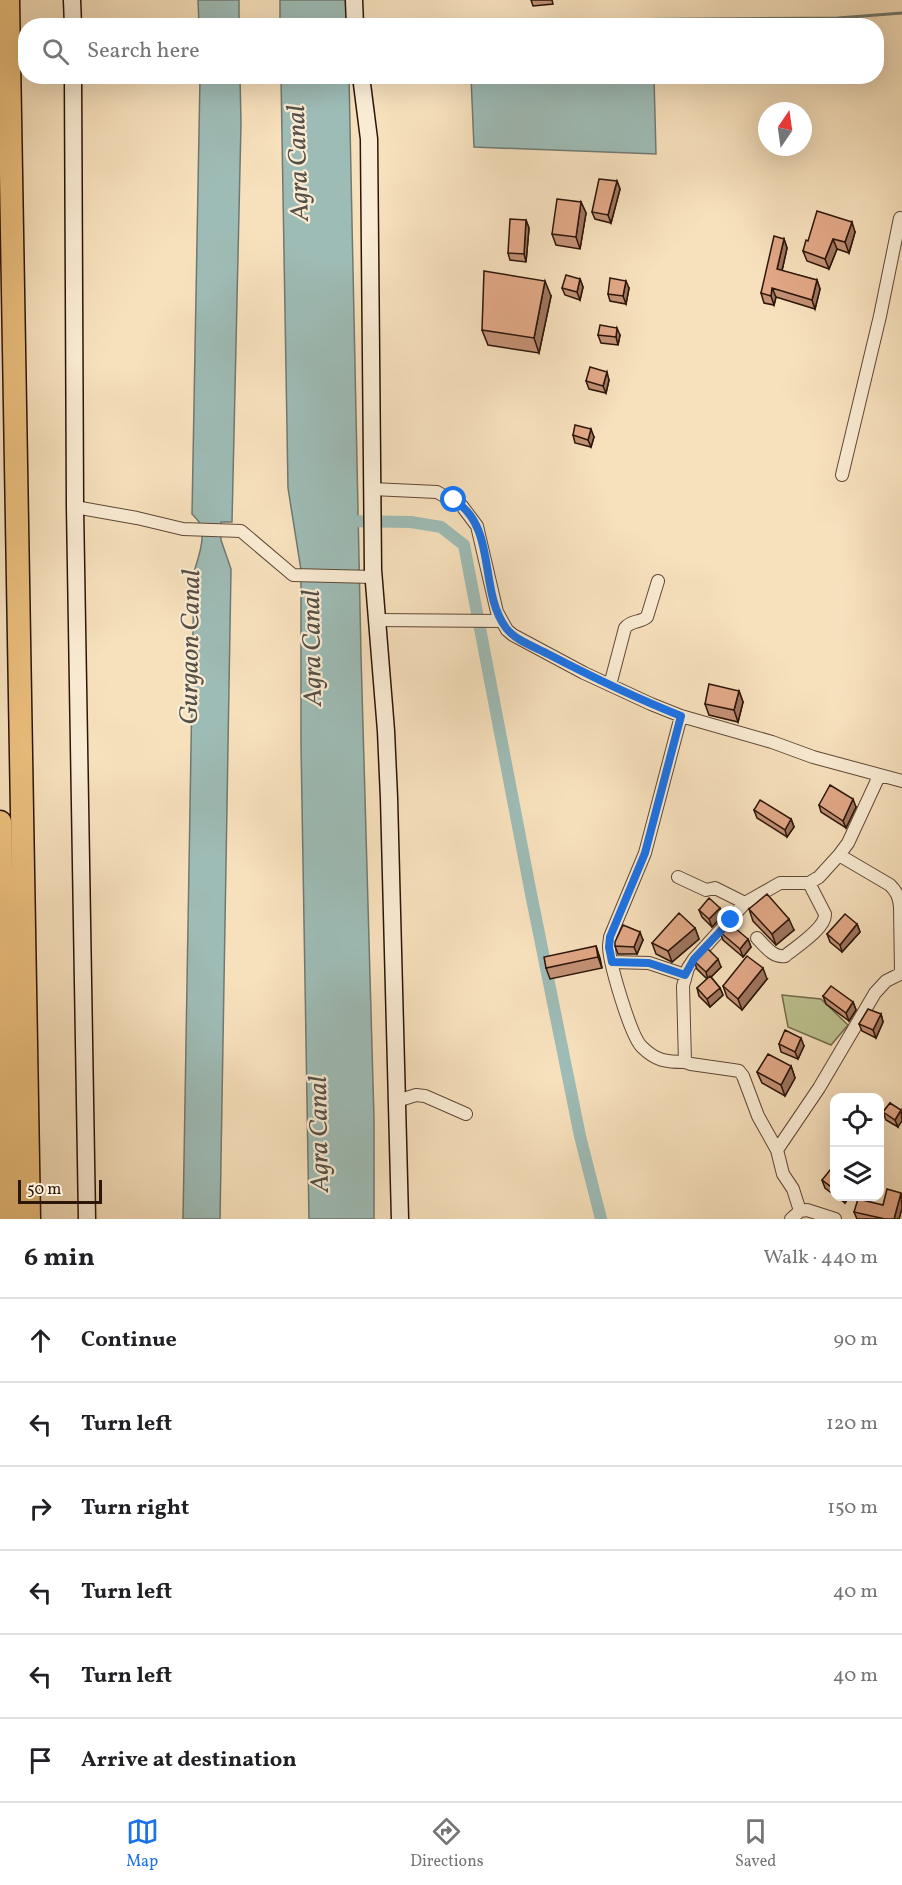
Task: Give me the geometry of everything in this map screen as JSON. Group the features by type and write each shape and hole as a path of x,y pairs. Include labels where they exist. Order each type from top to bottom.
{"highway":[{"path":"8,0 29,1219"},
{"path":"0,822 3,1127 8,1219"}],"street":[{"path":"72,0 73,18"},
{"path":"354,0 355,18"},
{"path":"73,84 75,507 87,1219"},
{"path":"362,84 369,139 372,518 387,764 400,1219"},
{"path":"842,475 880,316 900,218"},
{"path":"372,489 437,492 462,506 477,526 497,612 507,630 513,635 610,685 681,716 772,742 813,757 902,781"},
{"path":"75,507 183,529 241,531 293,574 374,577"},
{"path":"610,685 626,628 631,622 647,617 658,580"},
{"path":"377,620 501,621"},
{"path":"681,716 645,853 610,937 609,947 623,1003 637,1042 659,1060 739,1071 758,1116 777,1150 781,1168 794,1189 795,1215 807,1210 835,1219"},
{"path":"685,1062 683,986 685,975 694,959 745,903 780,883 809,883 819,877 839,855 855,830 879,776"},
{"path":"777,1150 819,1088 875,993 886,981 902,973 899,892 839,855"},
{"path":"678,877 706,890 716,888 745,903"},
{"path":"757,938 773,954 782,957 822,926 826,918 825,914 809,883"},
{"path":"612,962 649,963 685,975"},
{"path":"397,1101 416,1095 424,1096 466,1114"}],"green space":[{"path":"782,995 821,999 848,1025 831,1045 788,1027"}],"water":[{"path":"198,0 239,0 239,18 199,18"},
{"path":"280,0 348,0 348,18 280,18"},
{"path":"200,84 240,84 232,522 221,522 221,540 231,569 220,1219 183,1219 194,572 202,537 200,524 192,514"},
{"name":"Agra Canal","path":"281,84 349,84 361,655 374,1119 374,1219 309,1219 301,744 301,570 288,488"},
{"path":"471,84 654,84 656,154 474,147"}],"building":[{"path":"599,179 617,181 608,215 592,212"},
{"path":"557,199 581,202 576,237 552,234"},
{"path":"817,211 852,222 845,242 833,239 825,259 803,251"},
{"path":"510,219 526,220 524,254 508,253"},
{"path":"774,236 784,239 777,269 817,280 812,300 772,288 771,296 761,293"},
{"path":"484,271 545,281 534,338 482,330"},
{"path":"566,275 580,279 577,292 562,288"},
{"path":"610,278 626,281 623,296 608,294"},
{"path":"600,325 617,328 616,337 598,335"},
{"path":"590,367 607,372 603,386 586,381"},
{"path":"575,425 591,429 588,440 573,435"},
{"path":"709,684 739,691 734,710 705,704"},
{"path":"830,785 853,799 843,821 819,805"},
{"path":"760,800 791,819 785,830 754,810"},
{"path":"767,894 789,919 772,934 749,909"},
{"path":"709,898 720,908 709,919 699,910"},
{"path":"679,913 695,928 668,951 652,943"},
{"path":"845,914 857,924 840,945 827,934"},
{"path":"729,923 748,939 740,949 720,932"},
{"path":"623,925 640,932 634,947 615,946"},
{"path":"596,946 598,957 546,968 544,957"},
{"path":"706,947 718,959 706,972 694,961"},
{"path":"747,956 763,968 738,999 723,986"},
{"path":"710,976 720,988 707,999 697,988"},
{"path":"831,986 853,1002 846,1013 823,996"},
{"path":"868,1009 881,1014 873,1030 859,1024"},
{"path":"785,1030 801,1038 795,1052 779,1044"},
{"path":"768,1054 791,1066 781,1085 757,1072"},
{"path":"890,1103 901,1110 895,1120 884,1111"},
{"path":"830,1170 830,1186 822,1180"},
{"path":"887,1189 901,1193 894,1219 854,1212 857,1201 883,1205"}],"waterway":[{"path":"838,18 902,13"},
{"path":"342,521 411,522 441,527 464,545 580,1136 601,1219"}],"route":[{"path":"454,500 471,516 477,526 497,612 507,630 531,646 584,673 681,716 651,835 610,937 612,962 649,963 685,975 694,959 731,920"}],"water label":[{"name":"Gurgaon Canal","path":"191,647"}]}
